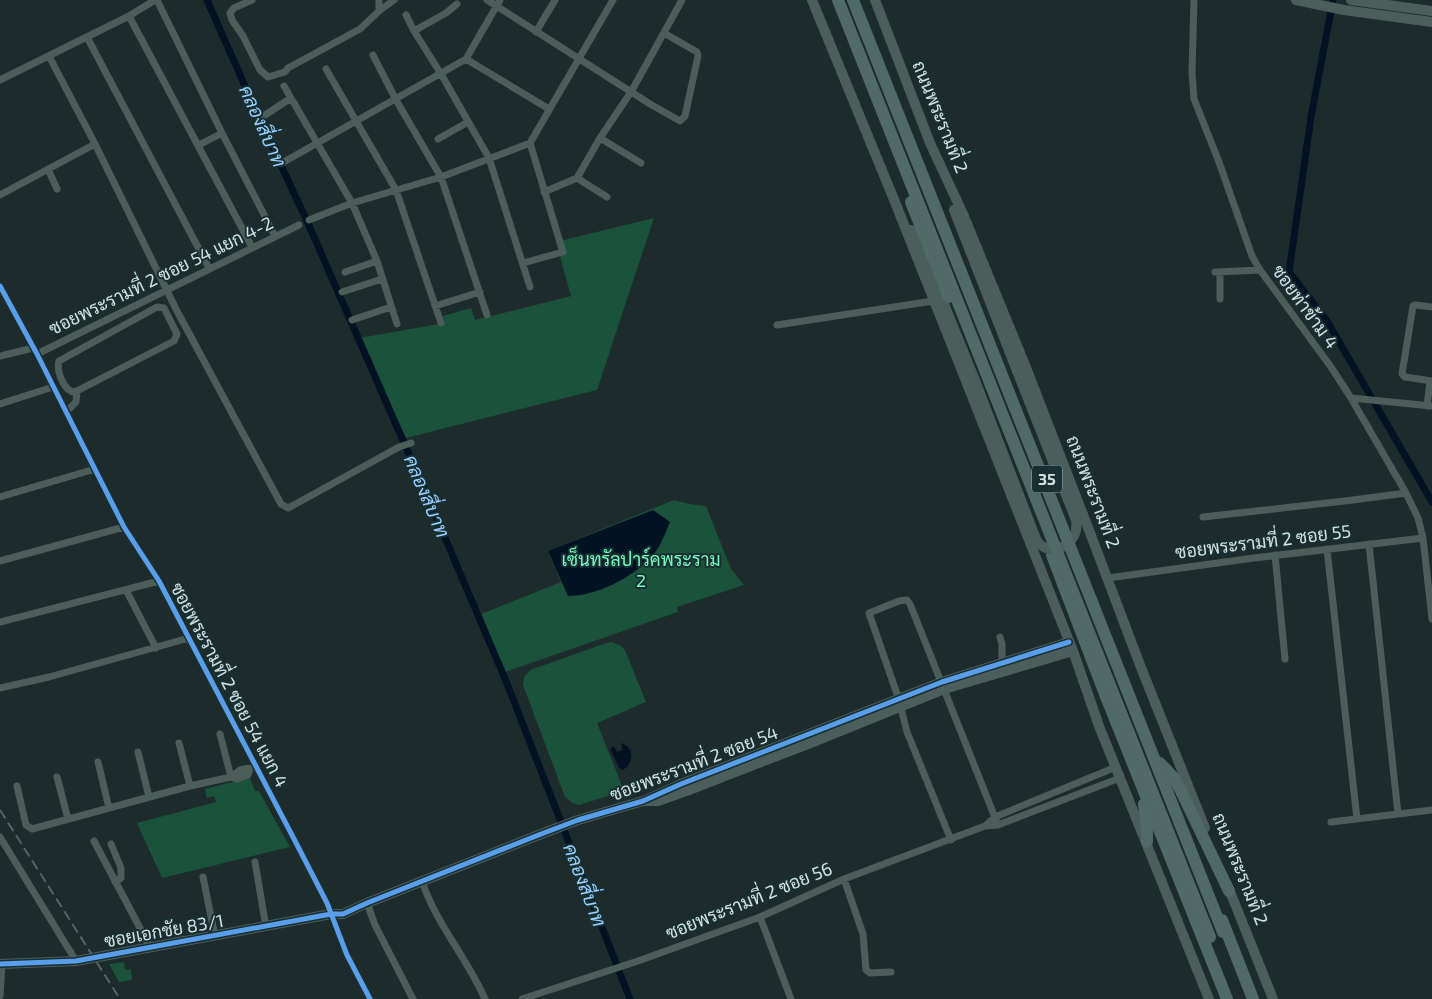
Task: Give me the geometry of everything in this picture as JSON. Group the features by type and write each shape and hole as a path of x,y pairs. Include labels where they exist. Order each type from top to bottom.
{"highway":[{"name":"35","path":"831,0 1045,535 1227,999"},
{"path":"838,0 1210,937"},
{"path":"854,0 1223,932"},
{"name":"ถนนพระรามที่ 2","path":"854,0 1253,999"},
{"path":"1160,763 1174,778 1230,891"},
{"path":"1139,777 1146,815 1147,842"}],"main road":[{"name":"35","path":"812,0 895,202 1071,646 1092,709 1209,999"},
{"name":"ถนนพระรามที่ 2","path":"876,0 908,89 938,164 963,214 996,292 1140,665 1272,999"},
{"path":"1296,0 1333,8 1432,22"},
{"path":"1350,0 1432,11"},
{"path":"895,202 920,245 1036,539 1042,546 1053,549 1069,544 1078,527 1076,520 938,164"},
{"name":"ซอยพระรามที่ 2 ซอย 54","path":"331,914 343,914 578,820 643,801 658,801 753,761 1002,664 1071,646"},
{"name":"ซอยพระรามที่ 2 ซอย 54","path":"943,686 1071,646"},
{"name":"ซอยเอกชัย 83/1","path":"1,964 76,960 331,914"}],"street":[{"path":"0,80 129,16 156,0 276,236"},
{"path":"252,0 234,8 230,13 260,70 268,77 285,72 288,68 360,29 394,0"},
{"path":"379,0 379,11"},
{"path":"487,0 498,3 536,32 678,121 684,119 698,56 697,52 664,34"},
{"path":"536,32 555,0"},
{"path":"309,220 352,203 441,177 530,143 613,0"},
{"path":"544,192 577,178 600,138 631,92 682,0"},
{"name":"ซอยท่าข้าม 4","path":"1194,0 1192,72 1194,99 1219,162 1252,256 1260,270 1331,367 1406,492 1418,518 1429,567 1432,619"},
{"path":"282,163 466,59 498,3"},
{"path":"414,31 446,13 457,4"},
{"path":"406,15 414,31 442,74 489,158 530,287"},
{"path":"129,16 252,247"},
{"path":"87,36 209,268"},
{"path":"373,55 396,100 441,177 487,314"},
{"path":"49,56 95,144 166,289 278,501 288,508 399,446 411,443"},
{"path":"466,59 549,109"},
{"path":"326,69 396,190 441,323"},
{"path":"284,86 352,203 376,261 397,324"},
{"path":"262,117 291,98"},
{"path":"438,139 468,122"},
{"path":"199,145 222,132"},
{"path":"600,138 641,164"},
{"path":"523,263 563,252 530,143"},
{"path":"0,195 95,144"},
{"path":"48,169 58,189"},
{"path":"577,178 607,197"},
{"name":"ซอยพระรามที่ 2 ซอย 54 แยก 4-2","path":"0,356 35,351 299,225"},
{"path":"345,272 376,261"},
{"path":"1220,298 1218,272 1260,270"},
{"path":"342,292 382,279"},
{"name":"ซอยพระรามที่ 2 ซอย 54 แยก 4","path":"0,286 4,303 35,351 124,527 159,581 253,768 293,837 331,914 347,955 370,999"},
{"path":"435,306 480,292"},
{"path":"777,325 933,301"},
{"path":"1351,398 1430,406 1431,381 1405,377 1402,374 1412,309 1415,305 1432,307"},
{"path":"157,307 164,308 177,334 174,341 77,391 72,392 65,387 58,369 59,361 153,309 157,307"},
{"path":"352,320 391,307"},
{"path":"0,404 53,387"},
{"path":"66,412 76,402 77,391"},
{"path":"0,496 95,469"},
{"path":"1203,516 1353,500 1406,492"},
{"path":"0,561 124,527"},
{"name":"ซอยพระรามที่ 2 ซอย 55","path":"1108,578 1275,555 1423,538"},
{"path":"1369,544 1398,814"},
{"path":"1327,549 1357,819"},
{"path":"1275,555 1285,658"},
{"path":"0,622 159,581"},
{"path":"126,590 156,648"},
{"path":"951,840 907,732 900,704 869,613 891,604 904,600 910,604 998,825"},
{"path":"1000,637 1002,664"},
{"path":"0,688 49,677 189,638"},
{"path":"220,734 231,778"},
{"path":"180,743 190,786"},
{"path":"138,752 149,797"},
{"path":"98,762 109,808"},
{"name":"ซอยพระรามที่ 2 ซอย 56","path":"985,826 995,817 1116,767"},
{"path":"16,786 26,825 34,828 190,786 231,778 235,773 244,768 253,768"},
{"path":"57,777 68,819"},
{"name":"ซอยพระรามที่ 2 ซอย 56","path":"522,999 638,961 760,917 844,879 985,826 998,825 1120,778"},
{"path":"1331,822 1432,810"},
{"path":"0,837 76,960"},
{"path":"94,841 150,947"},
{"path":"111,844 123,873 121,878 115,882"},
{"path":"255,862 266,927"},
{"path":"203,877 215,936"},
{"path":"844,879 863,934 866,970 870,973 891,972"},
{"path":"422,881 432,907 485,999"},
{"path":"367,903 413,999"},
{"path":"760,917 792,999"},
{"path":"0,996 1,964"}],"green space":[{"path":"654,218 597,390 406,438 360,338 444,323 443,316 471,308 475,320 571,296 556,242"},
{"name":"เซ็นทรัลปาร์คพระราม 2","path":"674,500 706,506 731,569 744,585 677,607 678,612 505,672 481,614 561,582 548,551"},
{"path":"612,642 625,650 646,702 597,723 624,791 579,805 572,803 565,797 523,685 524,677 530,670"},
{"path":"250,778 255,791 259,791 290,847 162,878 137,823 216,802 214,796 207,798 205,789"},
{"path":"124,962 125,970 131,969 132,980 119,982 109,964"}],"water":[{"path":"653,510 670,522 660,545 651,557 624,579 590,593 568,596 548,551"},
{"path":"621,743 626,745 631,751 631,759 623,770 619,768 610,749 614,746 617,752 622,750"}],"waterway":[{"name":"คลองสี่บาท","path":"207,0 307,221 506,681 630,999"},
{"path":"1333,0 1311,117 1289,272 1327,321 1432,502"}],"railway":[{"path":"0,810 120,999"}],"cycle path":[{"path":"0,286 37,354 124,527 159,581 293,837 327,903 347,955 370,999"},
{"path":"0,964 76,961 331,914 343,914 536,836 578,820 643,801 681,784 942,682 1069,642"}]}
